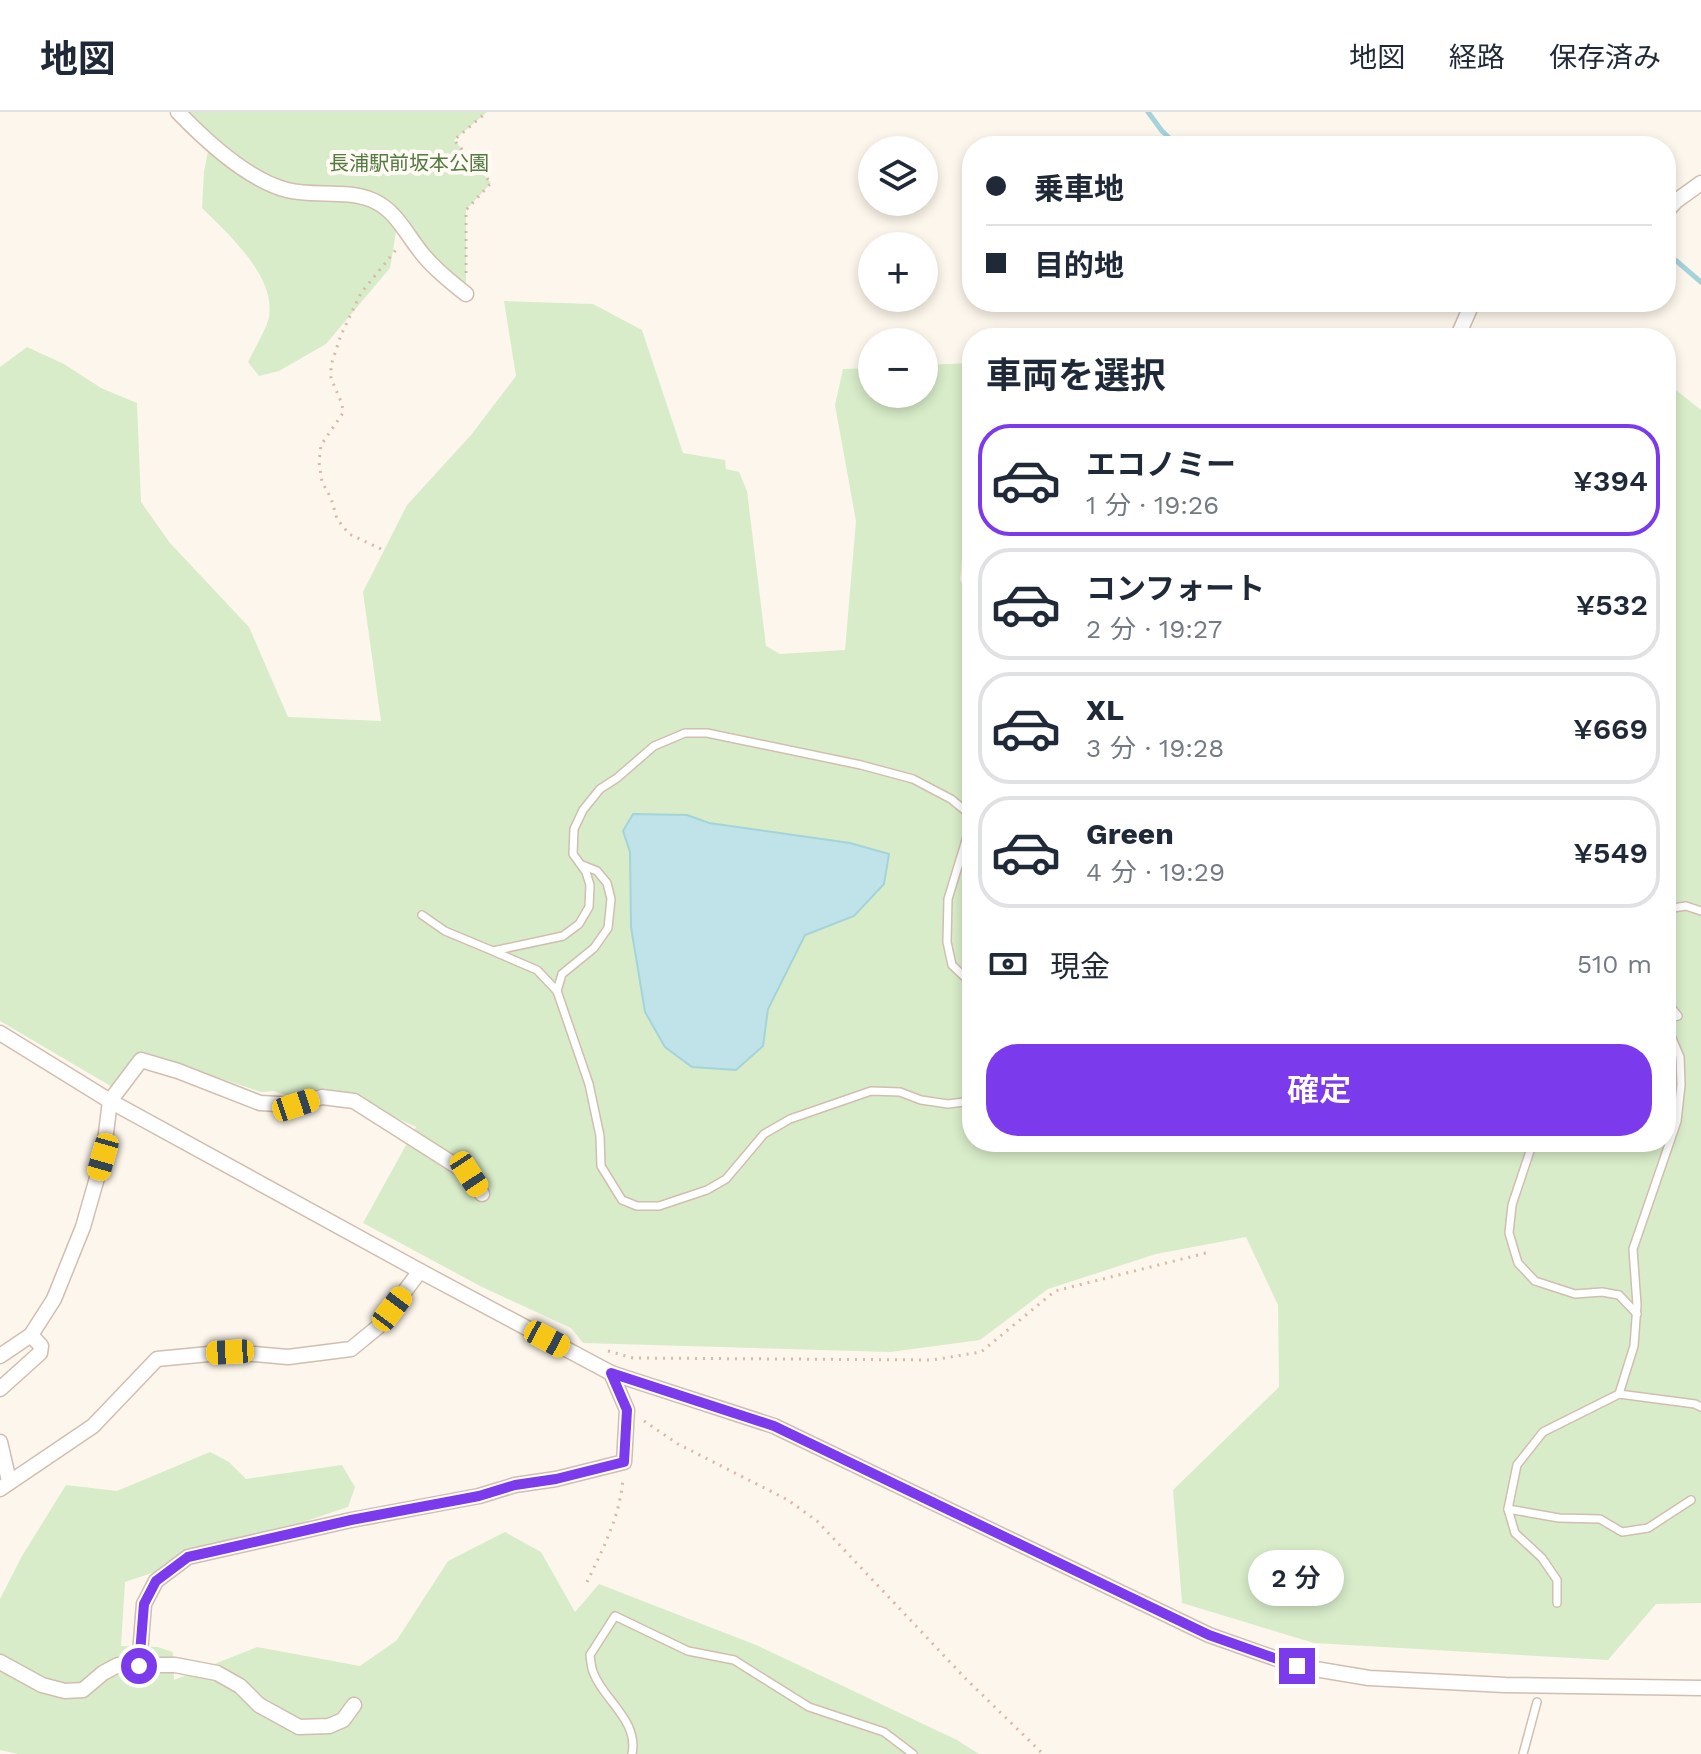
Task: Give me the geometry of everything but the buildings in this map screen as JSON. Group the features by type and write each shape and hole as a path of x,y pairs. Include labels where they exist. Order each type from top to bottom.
{"street":[{"path":"178,112 201,135 250,174 287,190 371,199 392,212 426,259 466,294"},
{"path":"1676,201 1701,183"},
{"path":"0,1033 110,1101 611,1373 774,1426 1209,1635 1297,1666 1369,1678 1505,1685 1701,1688"},
{"path":"0,1356 31,1335 54,1299 83,1227 103,1157 110,1101 141,1060 260,1103 296,1105 322,1097 354,1101 469,1174 482,1194"},
{"path":"0,1442 4,1485 93,1426 157,1359 230,1352 288,1357 351,1349 378,1327 420,1271"},
{"path":"0,1389 40,1353 41,1346 31,1335"},
{"path":"139,1666 144,1604 156,1581 188,1557 624,1462 627,1410 611,1373"},
{"path":"0,1662 42,1685 65,1691 83,1690 118,1665 175,1665 217,1673 240,1686 259,1705 299,1727 329,1726 343,1720 354,1705"}],"lane":[{"path":"493,951 563,936 579,924 589,907 590,885 573,854 574,829 583,810 600,789 654,746 685,733 707,733 913,779 962,808"},
{"path":"962,853 948,899 947,942 952,965 962,974"},
{"path":"557,991 562,974 594,948 608,928 611,899 607,883 597,871 580,865"},
{"path":"1676,908 1686,906 1701,911"},
{"path":"422,915 445,931 537,970 557,991 589,1084 600,1136 601,1166 622,1200 637,1206 659,1206 707,1190 726,1179 764,1134 790,1119 871,1091 900,1092 921,1100 948,1104 962,1102"},
{"path":"1676,1047 1680,1057 1681,1085 1676,1124"},
{"path":"1530,1152 1512,1205 1509,1233 1518,1263 1535,1281 1562,1290 1575,1294 1602,1292 1619,1295 1637,1314"},
{"path":"1619,1394 1634,1346 1637,1314 1633,1249 1666,1152"},
{"path":"1557,1603 1557,1580 1542,1558 1515,1533 1508,1509 1517,1465 1543,1432 1619,1394 1701,1407"},
{"path":"1508,1509 1559,1518 1600,1519 1622,1532 1648,1528 1691,1500"},
{"path":"632,1754 634,1745 627,1723 593,1674 590,1655 615,1616 688,1651 734,1660 809,1707 884,1732 913,1754"},
{"path":"1523,1754 1537,1702"}],"path":[{"path":"466,294 466,210 491,183 454,140 487,112"},
{"path":"381,549 349,534 337,519 322,482 319,462 321,445 343,413 331,378 331,365 341,335 361,293 408,236"},
{"path":"605,1350 633,1358 932,1360 981,1352 1055,1291 1206,1253"},
{"path":"627,1410 678,1444 788,1500 817,1521 965,1678 1043,1754"},
{"path":"587,1582 604,1547 622,1496 624,1462"}],"green space":[{"name":"長浦駅前坂本公園","path":"178,112 487,112 454,140 491,183 466,210 466,294 398,220 390,268 326,344 279,371 259,376 248,362 269,317 265,286 248,257 202,208 204,171 210,142"},
{"path":"504,301 593,304 642,330 683,453 725,460 726,469 739,472 747,491 766,646 780,654 845,650 856,521 835,405 843,369 858,368 858,408 938,408 938,364 962,363 962,1152 1676,1152 1676,390 1701,410 1701,1603 1656,1604 1608,1660 1314,1643 1182,1603 1173,1490 1279,1387 1278,1305 1246,1237 1156,1254 1048,1289 980,1340 890,1352 583,1343 571,1328 482,1287 363,1223 416,1127 336,1091 291,1097 274,1091 261,1092 143,1053 114,1088 0,1021 0,367 27,347 64,364 101,388 137,403 141,502 170,543 249,627 288,717 381,721 363,592 407,505 471,435 516,376"},
{"path":"210,1452 229,1462 246,1479 342,1465 355,1487 348,1507 125,1582 121,1646 158,1647 173,1652 174,1680 257,1647 360,1666 397,1640 448,1561 505,1532 541,1552 575,1612 599,1584 756,1645 957,1740 979,1754 18,1754 0,1750 0,1599 22,1556 66,1485 117,1491"}],"water":[{"path":"633,814 687,815 709,823 850,843 889,854 884,884 854,916 805,935 768,1009 763,1046 736,1070 692,1067 665,1047 645,1012 631,927 630,852 623,831"}],"waterway":[{"path":"1148,112 1167,136"},
{"path":"1676,261 1701,282"}],"route":[{"path":"139,1666 144,1604 156,1581 188,1557 624,1462 627,1410 611,1373 774,1426 1209,1635 1297,1666"}]}
